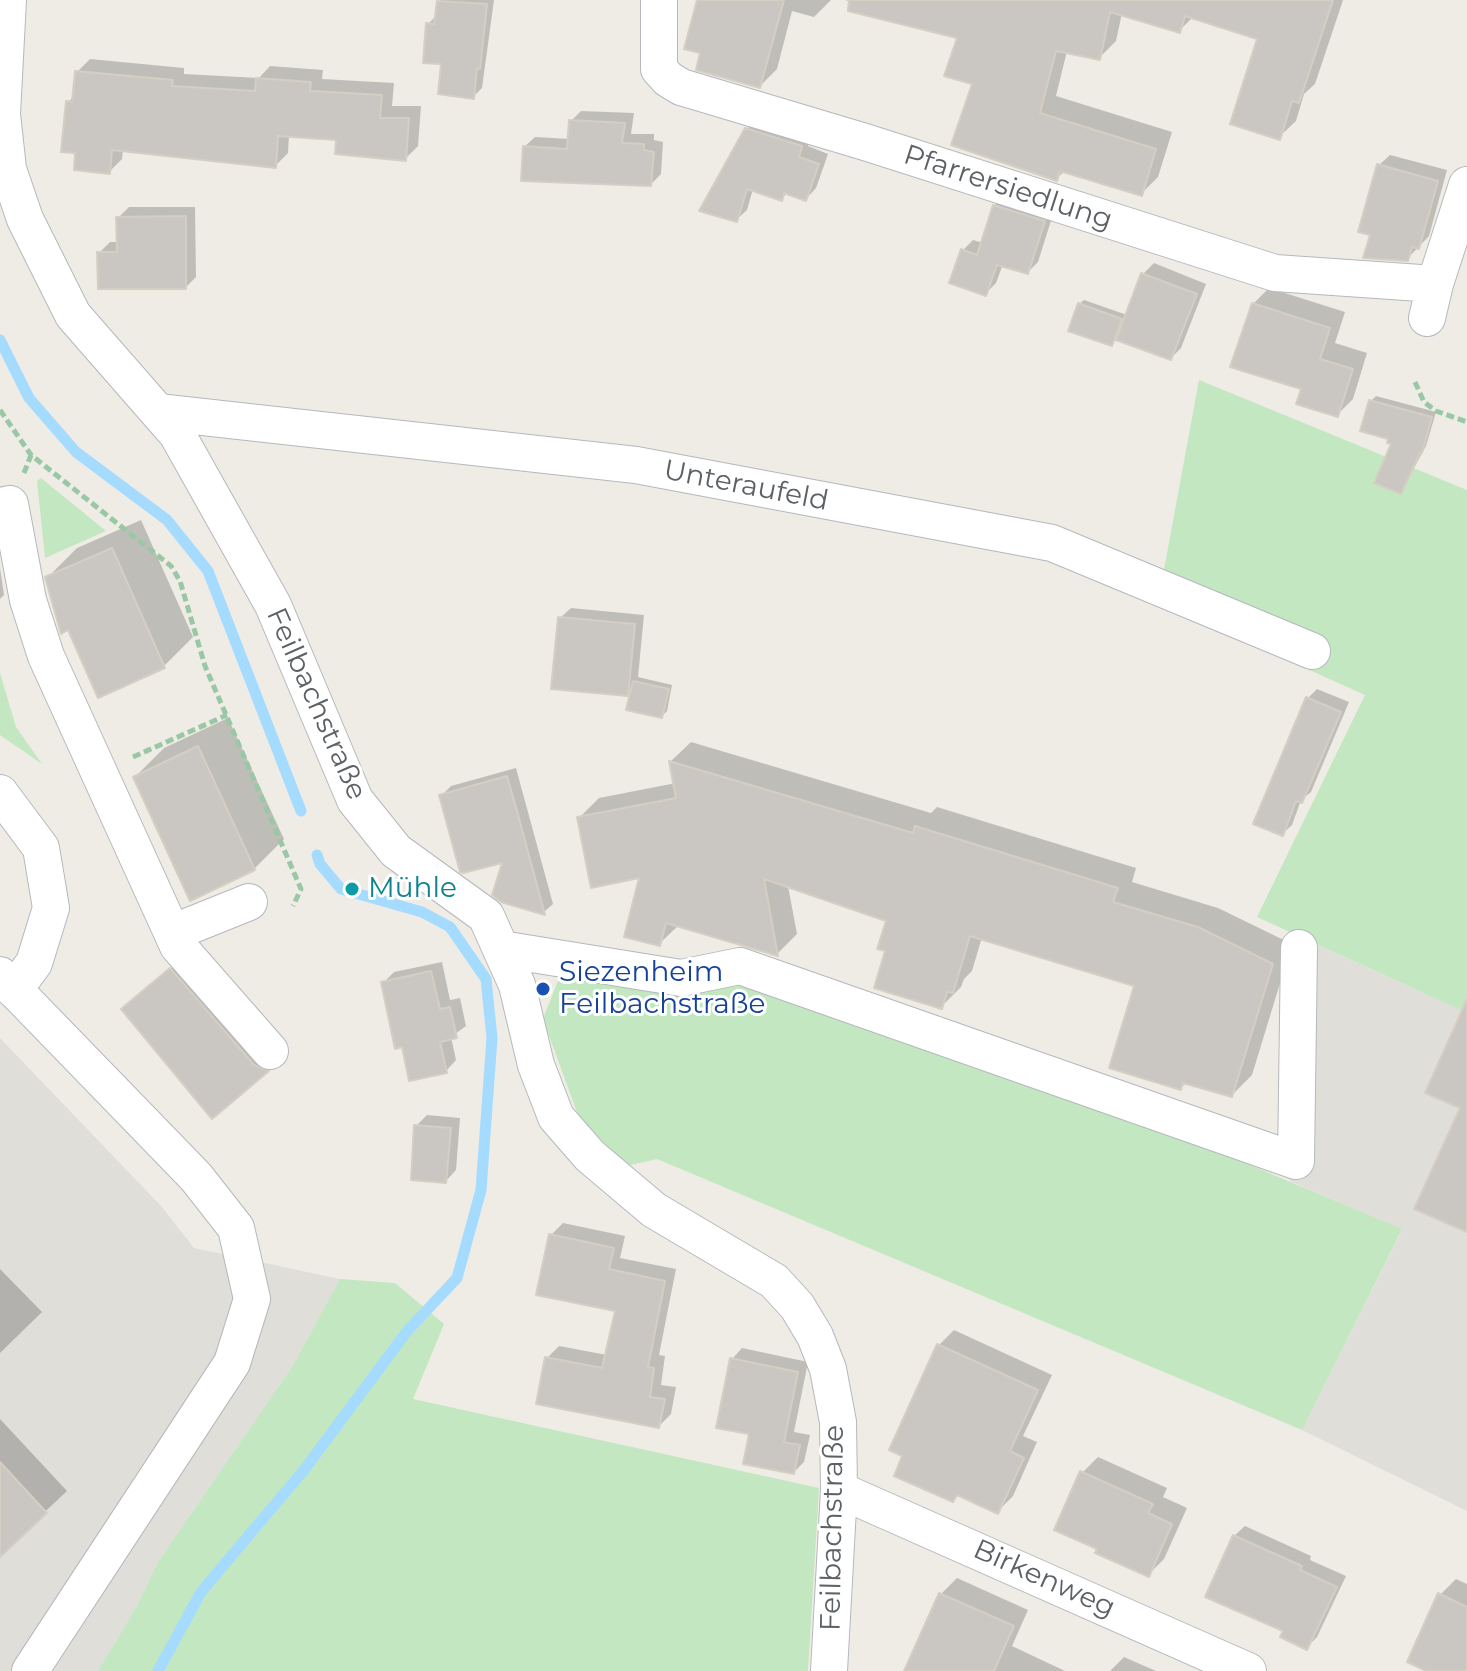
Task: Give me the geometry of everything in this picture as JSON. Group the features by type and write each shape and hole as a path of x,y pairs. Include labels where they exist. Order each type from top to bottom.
{"street":[{"name":"Feilbachstraße","path":"8,0 2,114 8,169 25,219 73,315 177,434 273,605 355,800 396,851 486,916 517,985 536,1065 556,1117 590,1156 654,1210 774,1281 797,1306 815,1336 828,1369 838,1422 839,1490 829,1671"},
{"name":"Pfarrersiedlung","path":"659,0 659,69 681,87 865,142 1275,273 1431,301 1467,185"},
{"name":"Unteraufeld","path":"158,412 636,465 1052,543 1312,651"},
{"path":"0,506 10,504 28,600 46,656 175,940 270,1051"},
{"path":"0,793 41,848 51,908 34,963 7,982 196,1177 236,1228 252,1299 232,1363 30,1671"},
{"path":"175,940 249,902"},
{"path":"501,949 681,978 740,966 1296,1161 1299,948"},
{"name":"Birkenweg","path":"839,1490 1248,1671"}],"path":[{"path":"1415,382 1424,402 1436,411 1467,422"},
{"path":"0,410 31,455 171,566 180,581 205,666 301,889 293,906"},
{"path":"99,772 227,715"}],"shaded area":[{"path":"1291,933 1467,1013 1467,1511 1302,1430 1402,1230 1290,1181"},
{"path":"0,1038 162,1207 194,1248 340,1279 292,1367 158,1562 137,1606 98,1671 0,1671"}],"green space":[{"path":"1199,380 1467,490 1467,1013 1257,917 1365,695 1158,602"},
{"path":"41,478 106,531 45,558 37,481"},
{"path":"0,673 16,727 42,764 0,735"},
{"path":"559,978 682,996 736,983 1079,1093 1402,1229 1302,1430 657,1159 626,1166 578,1115 543,1019"},
{"path":"340,1279 395,1283 444,1324 413,1399 819,1488 808,1671 98,1671 137,1606 158,1562 292,1367"}],"building":[{"path":"697,0 784,0 760,88 696,70 700,53 684,49"},
{"path":"849,0 1333,0 1299,103 1292,101 1280,140 1230,124 1257,39 1185,16 1180,33 1110,12 1100,60 1056,51 1040,113 1156,149 1142,196 1060,171 1057,181 951,145 972,84 944,76 957,38 848,11"},
{"path":"437,1 487,4 474,99 438,94 441,64 423,63 426,23 434,24"},
{"path":"75,71 173,80 172,86 255,91 256,78 311,82 310,91 382,95 380,118 409,118 406,161 335,154 336,140 278,136 276,168 112,150 110,174 74,170 75,153 61,152 66,101 72,102"},
{"path":"569,120 625,123 622,143 644,144 644,150 654,152 651,186 521,181 523,146 567,149"},
{"path":"745,128 802,146 799,157 819,164 806,201 784,193 782,201 747,189 737,222 699,211"},
{"path":"1377,164 1438,181 1419,249 1412,247 1408,261 1363,258 1370,235 1358,232"},
{"path":"993,205 1045,221 1028,274 997,265 986,296 949,283 961,249 977,255"},
{"path":"186,216 186,289 98,289 97,252 117,252 116,217"},
{"path":"1141,273 1197,294 1171,360 1116,340"},
{"path":"1078,303 1122,319 1112,346 1068,331"},
{"path":"1252,303 1330,328 1320,359 1353,369 1338,417 1296,404 1301,389 1230,367"},
{"path":"1369,400 1432,417 1422,453 1401,494 1374,483 1391,444 1387,443 1388,439 1360,431"},
{"path":"112,548 165,668 98,698 68,630 61,634 45,577"},
{"path":"558,617 635,624 628,696 551,689"},
{"path":"633,681 669,689 662,718 626,710"},
{"path":"1306,697 1341,712 1302,803 1296,801 1283,836 1253,824"},
{"path":"198,746 255,870 190,901 133,777"},
{"path":"669,761 913,833 915,826 1118,888 1113,902 1198,927 1273,964 1232,1097 1183,1083 1181,1090 1109,1068 1134,986 970,936 953,993 947,992 942,1009 874,988 885,951 877,949 886,921 764,879 778,956 666,923 660,946 624,937 639,878 591,888 577,817 676,798"},
{"path":"507,776 545,915 501,902 492,895 502,863 460,872 439,795"},
{"path":"170,968 254,1065 269,1071 212,1119 121,1009"},
{"path":"431,971 440,1009 450,1007 457,1038 440,1042 447,1073 409,1081 402,1047 395,1049 381,982"},
{"path":"1467,999 1467,1232 1414,1209 1460,1108 1425,1093"},
{"path":"414,1125 451,1128 446,1183 411,1180"},
{"path":"549,1234 614,1248 609,1269 665,1281 648,1367 654,1368 650,1397 665,1399 659,1428 536,1404 545,1357 602,1368 615,1311 536,1295"},
{"path":"937,1344 1038,1390 1010,1451 1024,1458 998,1514 957,1495 953,1502 894,1476 902,1456 889,1450"},
{"path":"730,1358 798,1372 784,1442 800,1445 794,1474 743,1464 749,1434 716,1428"},
{"path":"0,1462 47,1513 0,1557"},
{"path":"1080,1471 1153,1504 1148,1513 1172,1524 1149,1577 1095,1553 1097,1549 1054,1530"},
{"path":"1233,1535 1302,1566 1300,1570 1337,1587 1307,1650 1280,1637 1283,1631 1205,1597"},
{"path":"939,1593 1014,1626 994,1671 904,1671"},
{"path":"1438,1593 1467,1607 1467,1671 1426,1671 1407,1662"}],"waterway":[{"path":"0,340 29,398 76,452 167,520 208,571 301,811"},
{"path":"158,1671 201,1592 304,1470 408,1330 457,1278 481,1190 492,1038 486,979 450,927 422,912 341,889 320,864 317,855"}],"place":[{"name":"Mühle","path":"352,889"},
{"name":"Siezenheim Feilbachstraße","path":"543,989"}]}
